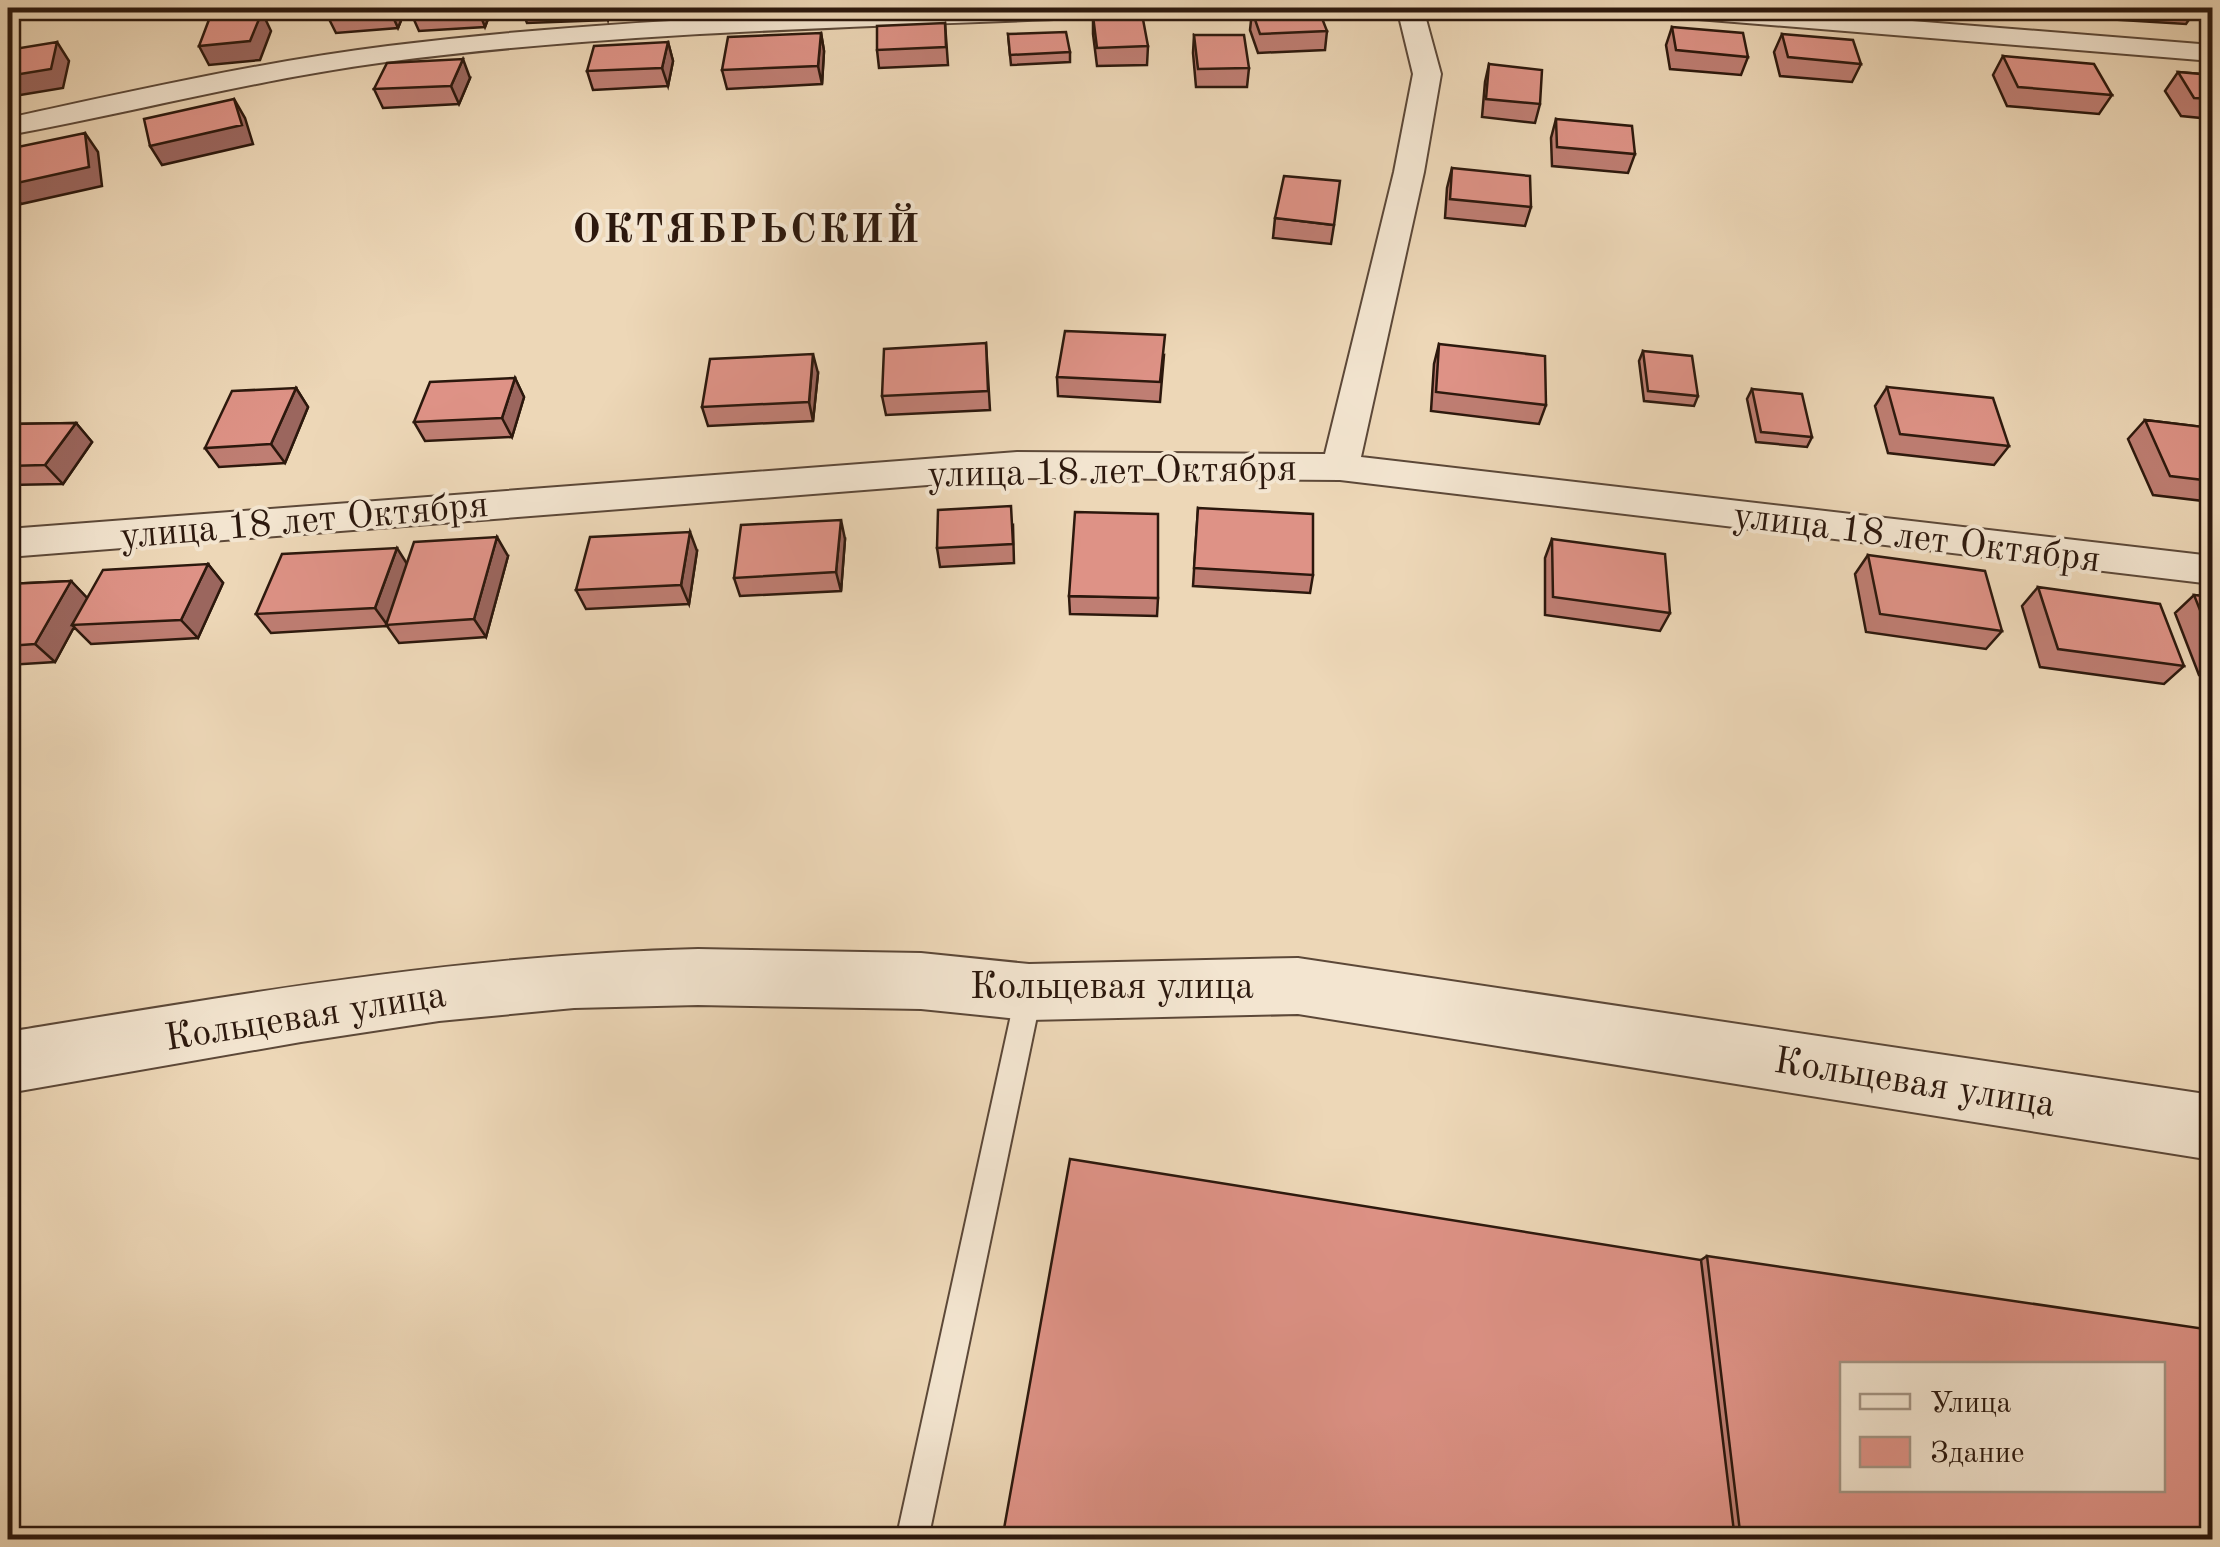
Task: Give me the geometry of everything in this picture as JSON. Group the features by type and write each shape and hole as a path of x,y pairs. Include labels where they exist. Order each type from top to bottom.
{"street":[{"path":"8,127 288,69 387,54 608,33 1126,8"},
{"path":"1340,468 1409,172 1427,74 1410,8"},
{"path":"1661,8 2212,53"},
{"name":"улица 18 лет Октября","path":"8,543 1017,465 1340,468 2212,570"},
{"name":"Кольцевая улица","path":"8,1064 301,1013 438,993 574,980 698,976 902,980 1029,992 1298,986 2212,1128"}],"lane":[{"path":"912,1540 1029,992"}],"building":[{"path":"330,8 391,8 327,15"},
{"path":"413,8 479,8 411,13"},
{"path":"1318,8 1327,31 1260,34 1252,11"},
{"path":"262,12 250,41 199,46 210,17"},
{"path":"1142,14 1148,46 1097,48 1093,16"},
{"path":"945,23 946,47 877,50 877,26"},
{"path":"1672,27 1743,33 1748,57 1676,50"},
{"path":"1066,32 1070,52 1010,55 1008,34"},
{"path":"821,33 818,66 722,70 728,37"},
{"path":"1782,34 1853,40 1861,64 1788,57"},
{"path":"1194,35 1244,35 1249,68 1198,69"},
{"path":"57,42 51,69 8,76 8,50"},
{"path":"668,42 662,68 587,71 594,46"},
{"path":"2003,56 2094,64 2112,95 2018,87"},
{"path":"463,59 451,86 374,89 387,63"},
{"path":"1489,64 1542,70 1540,104 1486,99"},
{"path":"2178,72 2212,75 2212,99 2194,98"},
{"path":"234,99 242,125 150,146 144,119"},
{"path":"1556,119 1632,126 1635,154 1557,147"},
{"path":"85,133 89,167 8,185 8,149"},
{"path":"1452,168 1530,176 1531,207 1450,199"},
{"path":"1284,176 1340,181 1334,225 1275,218"},
{"path":"1065,331 1165,335 1160,382 1057,377"},
{"path":"986,343 988,391 882,396 884,349"},
{"path":"1439,344 1545,356 1546,405 1436,392"},
{"path":"1643,351 1692,356 1698,396 1648,391"},
{"path":"813,354 809,402 702,407 710,359"},
{"path":"515,378 502,418 414,422 430,382"},
{"path":"1887,387 1993,398 2009,446 1900,434"},
{"path":"296,388 271,444 205,448 232,391"},
{"path":"1752,389 1802,394 1812,437 1761,432"},
{"path":"2145,420 2212,428 2212,481 2170,476"},
{"path":"76,423 45,465 8,466 8,424"},
{"path":"1011,506 1013,544 937,548 938,510"},
{"path":"1198,508 1313,514 1313,575 1194,568"},
{"path":"1075,512 1158,514 1158,598 1069,596"},
{"path":"841,520 836,572 734,578 741,525"},
{"path":"690,532 681,585 576,590 590,537"},
{"path":"497,537 474,619 386,625 414,542"},
{"path":"1552,539 1665,554 1670,613 1553,597"},
{"path":"397,548 375,608 256,614 282,554"},
{"path":"1868,555 1985,571 2002,631 1880,614"},
{"path":"208,564 181,620 72,625 103,570"},
{"path":"71,581 35,644 8,646 8,584"},
{"path":"2038,587 2160,604 2184,666 2058,649"},
{"path":"2194,595 2212,597 2212,640"},
{"path":"1070,1159 1701,1260 1735,1540 1002,1540"},
{"path":"1707,1256 2212,1330 2212,1540 1741,1540"}],"district":[{"name":"ОКТЯБРЬСКИЙ","path":"747,228"}]}
